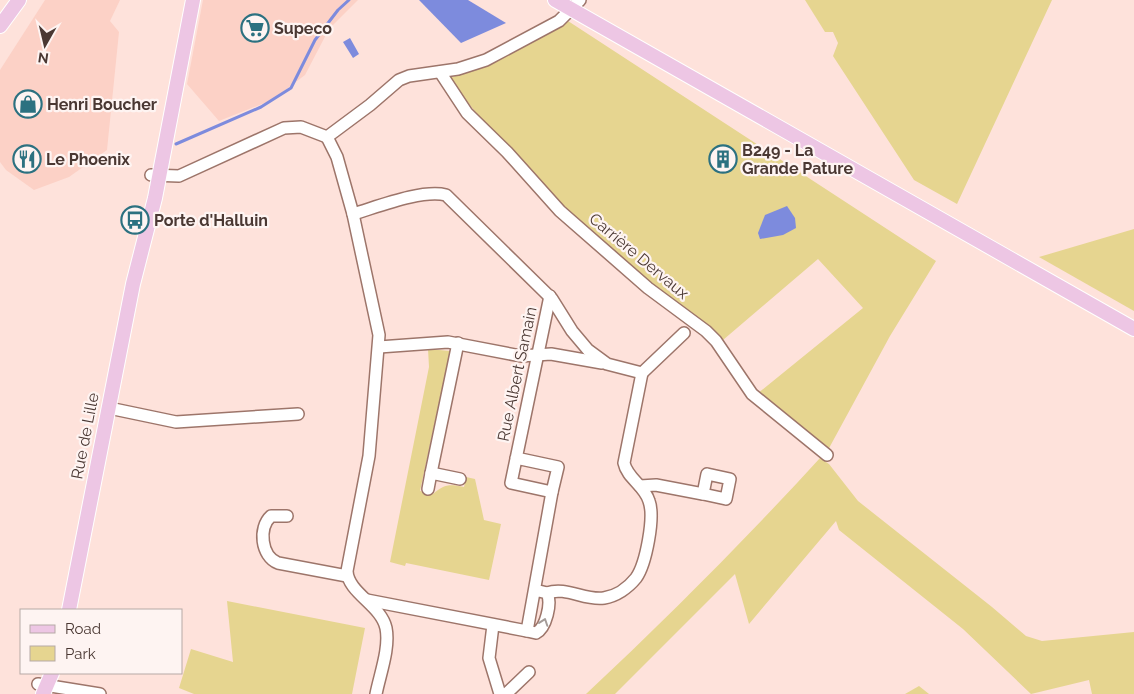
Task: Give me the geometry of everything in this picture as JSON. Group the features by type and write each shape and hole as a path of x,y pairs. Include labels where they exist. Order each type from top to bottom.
{"main road":[{"path":"0,26 19,0"},
{"name":"Rue de Lille","path":"155,176 186,0"},
{"name":"Rue de Lille","path":"68,609 155,176 194,0"},
{"path":"556,0 576,5 1134,329"}],"street":[{"path":"327,137 370,105 399,80 409,76 468,67 498,55 558,21 576,5"},
{"name":"Carrière Dervaux","path":"440,72 467,113 507,152 560,211 648,288 706,331 716,341 752,394 827,455"},
{"path":"155,176 179,176 284,128 301,127 327,137 337,156 353,214 378,322 379,347 369,456 347,576"},
{"path":"353,214 412,198 437,194 446,196 550,296 578,338 606,364"},
{"name":"Rue Albert Samain","path":"550,296 511,483 552,492"},
{"path":"535,590 547,593 560,591 602,598 620,592 635,579 642,562 652,516 648,498 626,469 624,463 642,373 684,333"},
{"path":"379,347 434,342 458,343 521,356 551,354 642,373"},
{"path":"428,489 458,343"},
{"path":"109,408 176,422 298,414"},
{"name":"Rue Albert Samain","path":"516,458 558,467 527,631"},
{"path":"431,473 460,479"},
{"path":"640,486 656,485 703,494"},
{"path":"287,516 272,516 265,525 264,546 270,558 284,565 347,576 381,617 386,630 386,646 376,694"},
{"path":"367,600 536,633 544,625 550,598 547,593"},
{"path":"493,625 490,658 500,694"},
{"path":"506,694 529,672"},
{"path":"43,684 100,694"}],"shaded area":[{"path":"45,0 120,0 110,21 119,32 107,150 69,177 34,190 6,170 0,162 0,70"},
{"path":"203,0 358,0 329,29 305,75 272,100 219,121 187,84"}],"green space":[{"path":"805,0 1052,0 957,204 914,180 833,56 838,43 833,32 825,32"},
{"path":"568,21 936,261 890,336 828,450 757,394 863,308 818,259 723,340 612,250 542,185 509,151 449,78 496,61"},
{"path":"1134,229 1134,311 1039,257"},
{"path":"428,349 450,351 420,491 433,494 447,486 464,487 466,477 475,479 484,520 501,524 489,580 406,563 405,566 390,562 429,367"},
{"path":"820,458 829,464 858,501 1026,636 1042,641 1134,632 1134,694 1092,694 1089,680 1031,694 963,629 839,530 836,521 749,624 735,574 615,694 586,694 705,578"},
{"path":"227,601 365,628 352,694 194,694 179,688 191,649 233,662"},
{"path":"919,686 929,694 905,694"}],"water":[{"path":"419,0 468,0 506,23 461,43"},
{"path":"350,38 359,54 353,58 343,42"},
{"path":"787,206 795,218 796,228 783,235 760,239 758,233 765,215"}],"waterway":[{"path":"176,144 261,107 291,88 315,40 338,10 349,0"}],"place":[{"name":"Supeco","path":"255,28"},
{"name":"Henri Boucher","path":"28,104"},
{"name":"Le Phoenix","path":"27,159"},
{"name":"B249 - La Grande Pature","path":"723,159"},
{"name":"Porte d'Halluin","path":"135,220"}]}
